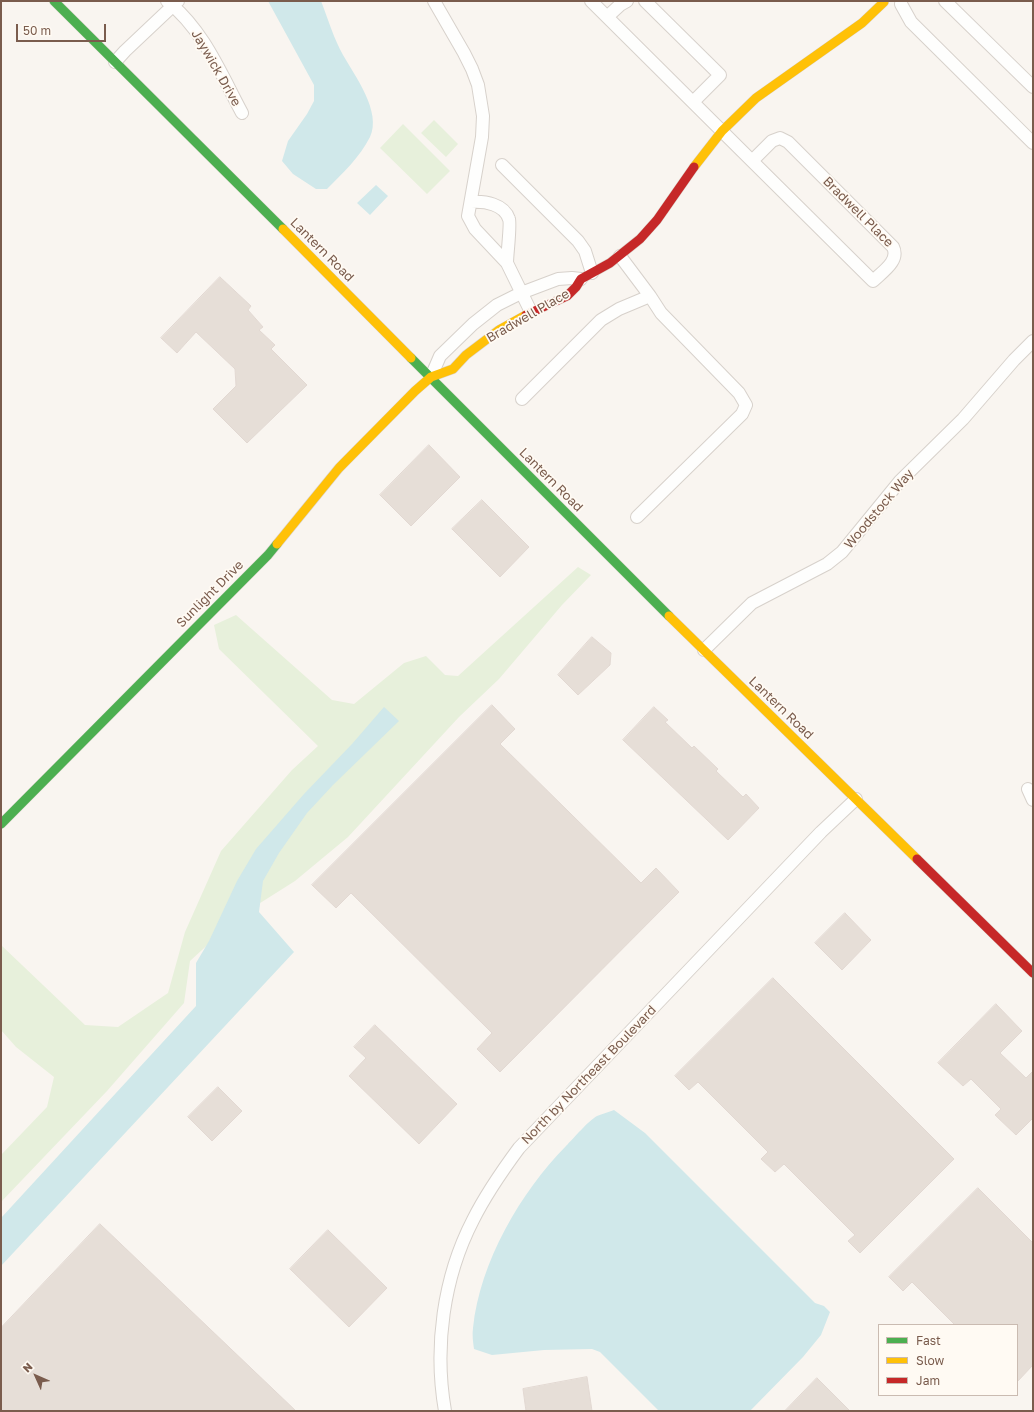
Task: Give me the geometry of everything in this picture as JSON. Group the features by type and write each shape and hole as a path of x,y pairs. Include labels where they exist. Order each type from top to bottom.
{"street":[{"name":"Lantern Road","path":"54,1 431,377 490,438 1033,973"},
{"path":"434,1 472,69 478,85 483,116 482,137 468,216 474,230 501,256 507,264 531,312"},
{"path":"590,1 607,17 620,5 627,1"},
{"path":"645,1 720,75 693,102"},
{"path":"945,1 1033,87"},
{"path":"883,2 892,6 903,3 911,22 1033,143"},
{"name":"Bradwell Place","path":"431,377 453,368 466,355 488,338 531,312 567,296 576,287 581,279 620,256 640,239 657,220 696,162 722,131 756,98 862,23 883,2"},
{"name":"Jaywick Drive","path":"115,62 172,3 190,22 197,32 242,114"},
{"name":"Bradwell Place","path":"607,17 693,102 752,161 873,281 894,260 896,252 894,247 786,140 780,138 772,141 752,161"},
{"path":"502,165 578,241 585,251 592,273"},
{"path":"471,202 483,201 502,208 510,220 507,264"},
{"path":"620,256 661,313 739,393 746,404 742,414 637,517"},
{"name":"Bradwell Place","path":"431,377 440,356 473,324 497,305 521,293 558,279 581,279"},
{"path":"522,399 601,320 619,309 650,296"},
{"name":"Woodstock Way","path":"704,650 752,604 827,564 842,552 900,481 963,419 1014,360 1033,341"},
{"name":"Sunlight Drive","path":"1,824 268,555 339,468 415,391 431,377"},
{"name":"North by Northeast Boulevard","path":"445,1411 441,1370 444,1309 462,1245 472,1220 491,1187 519,1148 821,832 856,799"}],"green space":[{"path":"434,120 458,144 446,157 421,133"},
{"path":"403,124 450,171 427,194 380,148"},
{"path":"578,567 591,575 562,605 499,679 459,717 348,837 295,881 238,917 190,961 184,1003 107,1091 1,1202 1,1155 47,1107 54,1077 16,1047 1,1030 1,945 85,1025 118,1027 168,993 185,932 221,851 292,770 318,746 219,649 214,625 236,615 332,700 354,704 404,663 426,656 445,675 458,676"}],"water":[{"path":"268,1 321,1 340,49 366,94 370,106 373,117 373,127 370,137 356,158 327,189 316,189 293,174 282,161 288,141 307,114 314,101 314,85"},
{"path":"376,185 388,196 370,215 357,203"},
{"path":"384,707 399,721 333,785 307,813 279,853 263,881 259,912 294,952 1,1266 1,1218 196,1006 196,963 209,941 237,881 256,849"},
{"path":"614,1110 645,1133 815,1303 824,1306 830,1312 821,1335 803,1357 750,1411 659,1411 600,1352 592,1349 544,1350 492,1355 474,1349 473,1328 477,1303 484,1278 493,1254 518,1207 549,1165 585,1126 593,1118"}],"building":[{"path":"220,277 251,306 248,310 263,327 259,330 275,345 271,349 307,385 247,443 213,409 236,386 235,369 196,332 177,353 161,338"},
{"path":"429,445 460,477 411,526 380,495"},
{"path":"482,500 529,547 500,577 452,529"},
{"path":"592,637 611,653 610,665 578,695 558,675"},
{"path":"492,705 515,729 500,744 641,883 656,868 679,892 500,1072 477,1049 492,1033 351,893 336,908 312,885"},
{"path":"654,707 668,720 665,722 692,748 694,746 718,769 716,771 743,797 746,794 759,808 728,840 623,740"},
{"path":"845,913 871,940 842,970 815,943"},
{"path":"773,978 954,1159 860,1253 848,1241 855,1235 784,1164 775,1172 761,1159 768,1152 698,1082 689,1090 675,1076"},
{"path":"996,1004 1022,1031 1000,1053 1026,1078 1033,1071 1033,1118 1016,1135 995,1115 1001,1109 971,1079 963,1086 938,1063"},
{"path":"375,1025 457,1104 419,1144 349,1076 366,1058 354,1047"},
{"path":"218,1087 242,1111 212,1141 188,1117"},
{"path":"978,1188 1033,1243 1033,1365 1018,1381 1018,1324 954,1324 912,1282 903,1291 889,1277"},
{"path":"100,1224 296,1411 1,1411 1,1328"},
{"path":"328,1230 387,1288 349,1327 290,1269"},
{"path":"587,1377 592,1411 526,1411 523,1389"},
{"path":"817,1378 850,1411 785,1411"}],"traffic: fast":[{"path":"54,1 283,229"},
{"path":"411,358 669,616"},
{"path":"1,824 268,555 277,544"}],"traffic: slow":[{"path":"694,167 722,131 756,98 862,23 884,2"},
{"path":"283,229 411,358"},
{"path":"277,544 339,468 415,391 431,377 453,369 466,355 499,330 526,315"},
{"path":"669,616 917,859"}],"traffic: jam":[{"path":"526,315 567,296 576,287 581,279 610,263 640,239 657,220 694,167"},
{"path":"917,859 1033,973"}]}
